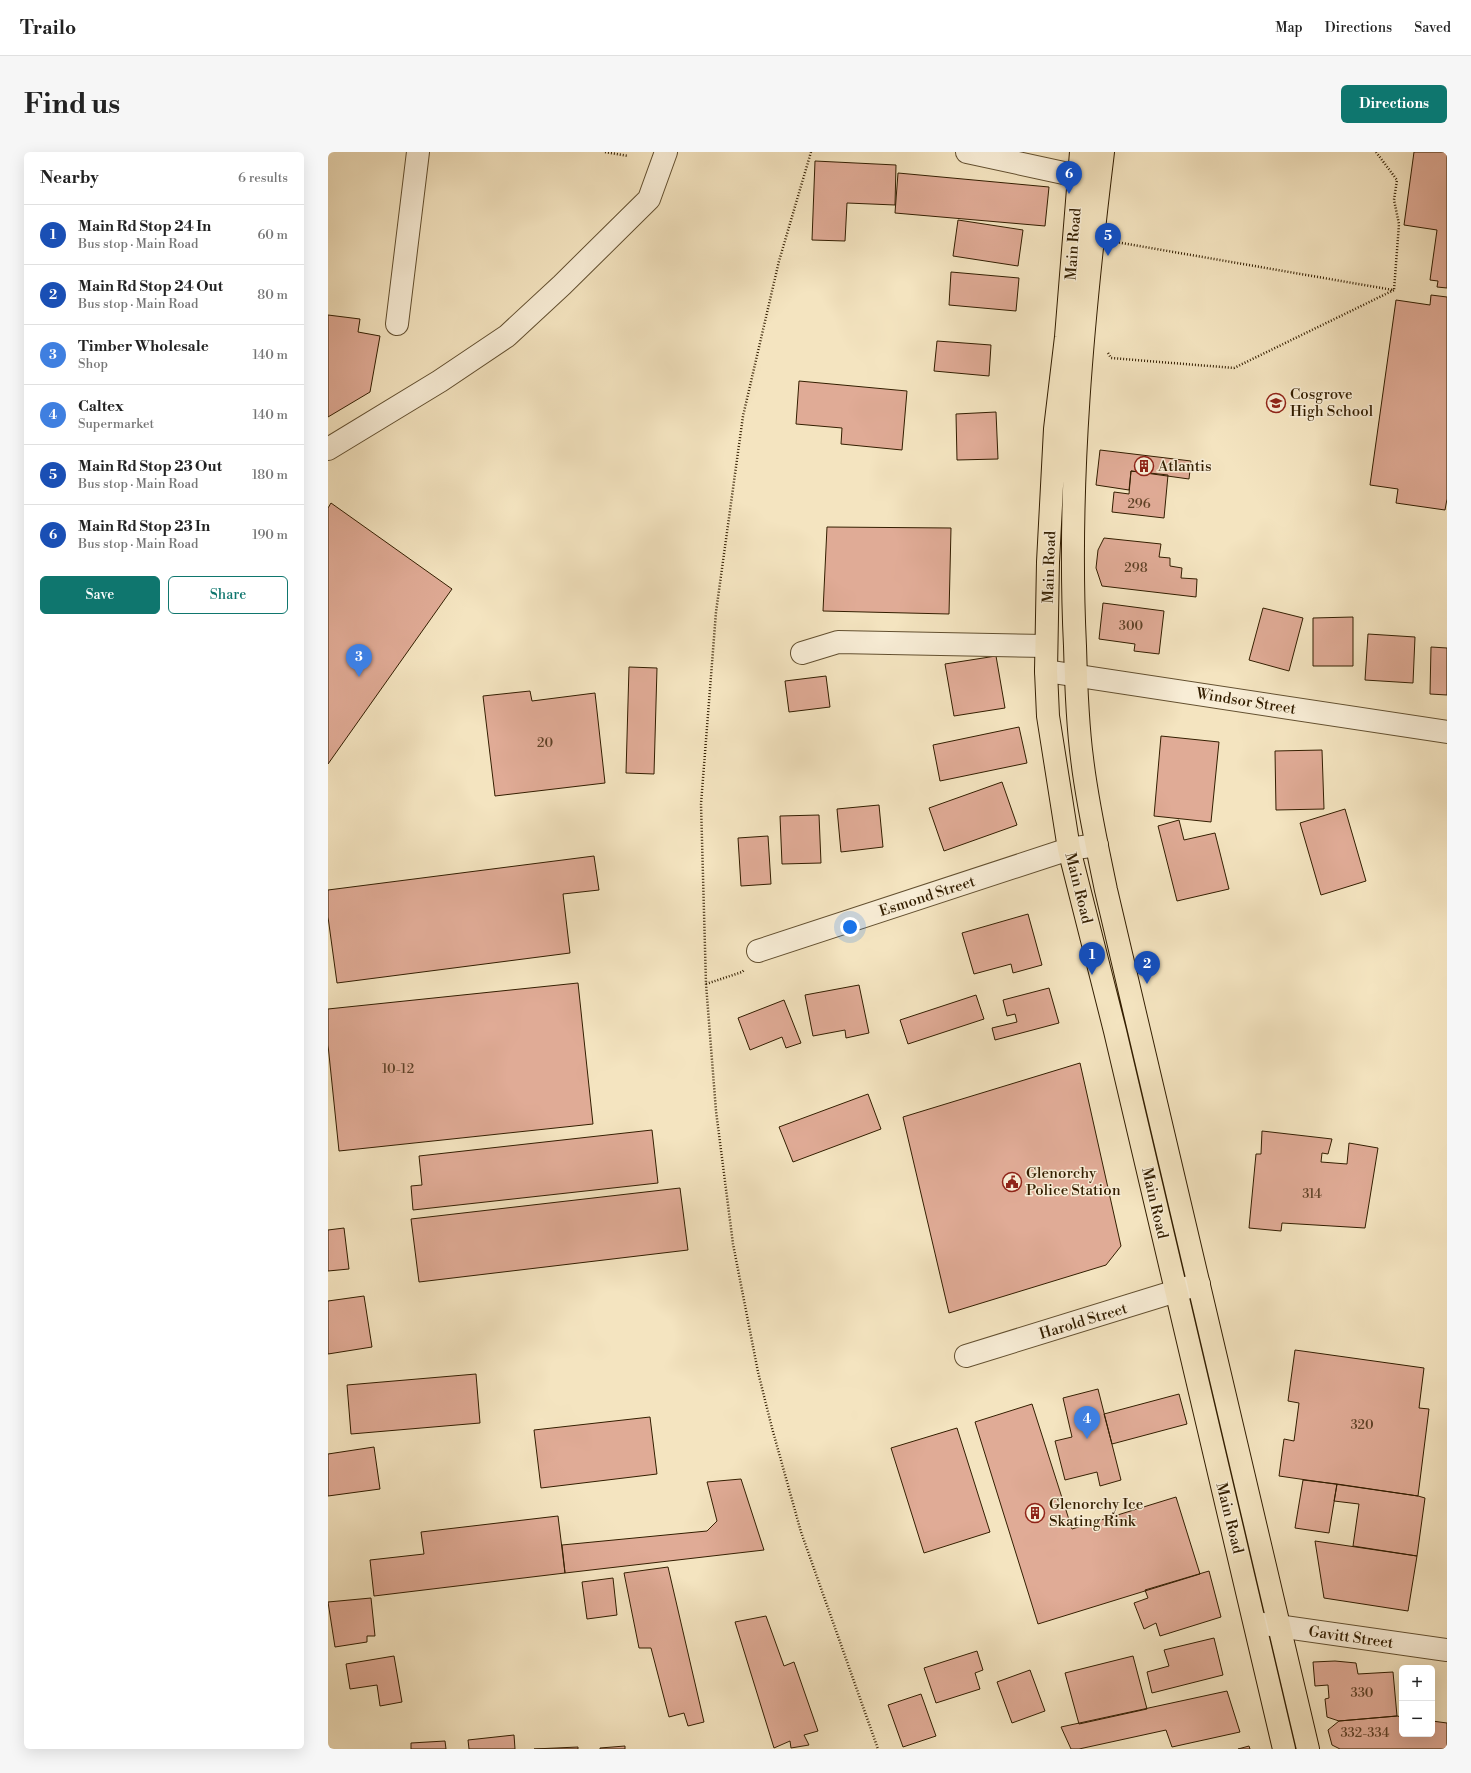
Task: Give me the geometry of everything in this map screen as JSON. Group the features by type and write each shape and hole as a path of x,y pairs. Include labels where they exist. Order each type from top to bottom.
{"main road":[{"name":"Main Road","path":"1082,152 1078,176 1066,337 1055,429 1048,562 1046,646 1048,716 1069,849 1115,1031 1176,1293 1256,1623 1284,1749"},
{"name":"Main Road","path":"1103,152 1083,338 1074,459 1072,584 1076,675 1082,758 1097,845 1308,1749"}],"street":[{"path":"397,324 418,152"},
{"path":"328,449 440,381 507,336 562,285 649,199 666,152"},
{"path":"967,152 1100,181"},
{"path":"802,653 838,642 1046,646"},
{"name":"Windsor Street","path":"1046,671 1447,732"},
{"name":"Esmond Street","path":"758,951 1069,849 1097,845"},
{"name":"Harold Street","path":"966,1356 1176,1293 1199,1284"},
{"name":"Gavitt Street","path":"1256,1623 1447,1650"}],"path":[{"path":"604,152 628,156"},
{"path":"1376,152 1397,180 1394,200 1399,224 1394,290"},
{"path":"1094,238 1394,290"},
{"path":"1107,352 1111,358 1234,368 1394,290"},
{"path":"706,984 742,972 758,951"}],"building":[{"path":"1414,152 1447,152 1447,288 1437,287 1438,281 1430,280 1437,230 1404,225"},
{"path":"815,161 896,165 895,205 847,203 845,241 812,240"},
{"path":"898,173 1049,187 1045,226 895,213"},
{"path":"958,220 1023,230 1018,266 953,256"},
{"path":"951,272 1019,278 1016,311 949,305"},
{"path":"1431,295 1447,297 1447,499 1445,510 1396,503 1398,489 1370,485 1396,300 1430,305"},
{"path":"328,315 360,319 358,332 380,336 370,392 328,417"},
{"path":"937,341 991,345 989,376 934,371"},
{"path":"799,381 907,391 902,450 841,444 842,428 796,424"},
{"path":"996,412 998,459 957,460 956,414"},
{"name":"Atlantis","path":"1100,450 1191,461 1189,479 1131,471 1129,490 1096,485"},
{"path":"1131,471 1168,475 1164,518 1112,512 1114,492 1129,494"},
{"path":"331,503 452,589 328,764 328,508"},
{"path":"827,527 951,528 949,614 823,611"},
{"path":"1104,538 1161,544 1159,557 1170,558 1170,566 1182,568 1181,578 1197,579 1196,597 1102,586 1096,568 1098,550"},
{"path":"1103,603 1164,611 1159,654 1134,651 1135,644 1099,639"},
{"path":"1263,608 1303,618 1289,671 1249,660"},
{"path":"1353,617 1353,666 1313,666 1313,618"},
{"path":"1368,634 1415,637 1413,683 1365,680"},
{"path":"1431,647 1447,648 1447,695 1430,694"},
{"path":"996,656 1005,708 954,716 945,664"},
{"path":"629,667 657,668 654,774 626,773"},
{"path":"826,676 830,707 789,712 785,681"},
{"path":"530,691 532,701 595,693 605,783 495,796 483,696"},
{"path":"1019,727 1027,763 940,781 933,745"},
{"path":"1161,736 1219,742 1211,822 1154,816"},
{"path":"1322,750 1324,809 1276,810 1275,751"},
{"path":"1002,782 1017,825 944,851 929,808"},
{"path":"879,805 883,847 841,852 837,809"},
{"path":"1345,809 1366,881 1321,895 1300,823"},
{"path":"819,815 821,863 782,864 780,816"},
{"path":"1179,820 1184,840 1215,833 1229,889 1177,901 1158,826"},
{"path":"768,836 771,884 741,886 738,838"},
{"path":"594,856 599,890 563,894 570,953 337,983 328,917 328,890"},
{"path":"1028,914 1042,965 1013,973 1011,964 974,974 962,933"},
{"path":"578,983 593,1124 339,1151 328,1045 328,1009"},
{"path":"859,985 869,1033 846,1038 845,1030 813,1036 805,995"},
{"path":"1049,988 1059,1023 995,1040 992,1028 1017,1022 1015,1014 1007,1016 1003,1000"},
{"path":"976,995 984,1019 908,1044 900,1020"},
{"path":"784,1000 801,1043 786,1048 782,1037 750,1050 738,1018"},
{"name":"Glenorchy Police Station","path":"1080,1063 1121,1246 1106,1265 949,1313 903,1117"},
{"path":"868,1094 881,1129 793,1162 779,1127"},
{"path":"652,1130 658,1183 413,1210 411,1186 422,1185 419,1156"},
{"path":"1262,1131 1332,1139 1328,1154 1322,1153 1321,1162 1347,1164 1349,1143 1378,1148 1365,1228 1282,1223 1281,1231 1249,1228 1256,1154 1261,1154"},
{"path":"680,1188 688,1250 419,1282 411,1219"},
{"path":"344,1228 349,1269 328,1271 328,1230"},
{"path":"364,1296 372,1347 328,1354 328,1301"},
{"path":"1295,1350 1424,1368 1419,1408 1429,1409 1418,1496 1279,1476 1284,1439 1294,1441 1299,1403 1288,1401"},
{"path":"476,1374 480,1423 351,1434 347,1385"},
{"path":"1098,1389 1121,1480 1100,1486 1097,1472 1065,1480 1055,1441 1072,1437 1063,1398"},
{"path":"1179,1394 1187,1424 1112,1444 1104,1414"},
{"name":"Glenorchy Ice Skating Rink","path":"1032,1404 1072,1529 1176,1497 1200,1574 1038,1624 975,1422"},
{"path":"650,1417 657,1474 541,1488 534,1430"},
{"path":"957,1428 990,1532 924,1553 891,1448"},
{"path":"374,1447 380,1489 328,1496 328,1454"},
{"path":"741,1479 764,1550 565,1573 562,1545 707,1531 717,1521 707,1482"},
{"path":"1303,1480 1337,1484 1329,1533 1295,1528"},
{"path":"1337,1484 1425,1498 1417,1556 1353,1546 1359,1504 1334,1501"},
{"path":"558,1516 565,1573 374,1596 370,1560 424,1554 421,1532"},
{"path":"1315,1541 1417,1556 1408,1611 1324,1598"},
{"path":"668,1567 704,1722 688,1726 684,1713 669,1717 651,1648 639,1648 624,1573"},
{"path":"1209,1571 1221,1617 1160,1636 1156,1623 1144,1629 1134,1603 1148,1598 1145,1590"},
{"path":"613,1578 617,1615 587,1619 582,1582"},
{"path":"371,1598 375,1636 367,1636 367,1642 335,1647 328,1602"},
{"path":"766,1616 784,1666 794,1662 818,1731 804,1735 809,1745 791,1748 790,1741 774,1748 735,1622"},
{"path":"1214,1638 1223,1675 1152,1693 1147,1672 1169,1666 1164,1650"},
{"path":"977,1651 983,1670 975,1673 980,1689 936,1703 924,1668"},
{"path":"394,1656 402,1702 380,1706 377,1685 350,1689 346,1664"},
{"path":"1133,1656 1147,1709 1079,1724 1065,1673"},
{"path":"1335,1661 1356,1663 1358,1674 1393,1672 1397,1716 1339,1721 1327,1717 1325,1699 1329,1698 1328,1685 1315,1686 1313,1662"},
{"path":"1030,1670 1045,1711 1012,1723 997,1682"},
{"path":"1227,1691 1240,1732 1172,1747 1166,1730 1079,1749 1071,1749 1061,1727"},
{"path":"921,1694 936,1736 903,1747 888,1705"},
{"path":"1399,1716 1399,1737 1435,1737 1435,1721 1447,1723 1447,1749 1340,1749 1332,1745 1328,1730 1339,1721"},
{"path":"514,1735 515,1749 469,1749 468,1740"},
{"path":"445,1741 446,1749 411,1749 411,1743"},
{"path":"625,1746 625,1749 600,1749 600,1748"},
{"path":"1249,1746 1250,1749 1238,1749"},
{"path":"578,1747 578,1749 534,1749"}],"place":[{"name":"Main Rd Stop 23 In","path":"1069,194"},
{"name":"Main Rd Stop 23 Out","path":"1108,256"},
{"name":"Cosgrove High School","path":"1276,403"},
{"name":"Atlantis","path":"1144,466"},
{"name":"Timber Wholesale","path":"359,677"},
{"name":"Main Rd Stop 24 In","path":"1092,975"},
{"name":"Main Rd Stop 24 Out","path":"1147,984"},
{"name":"Glenorchy Police Station","path":"1012,1182"},
{"name":"Caltex","path":"1087,1439"},
{"name":"Glenorchy Ice Skating Rink","path":"1035,1513"}]}
